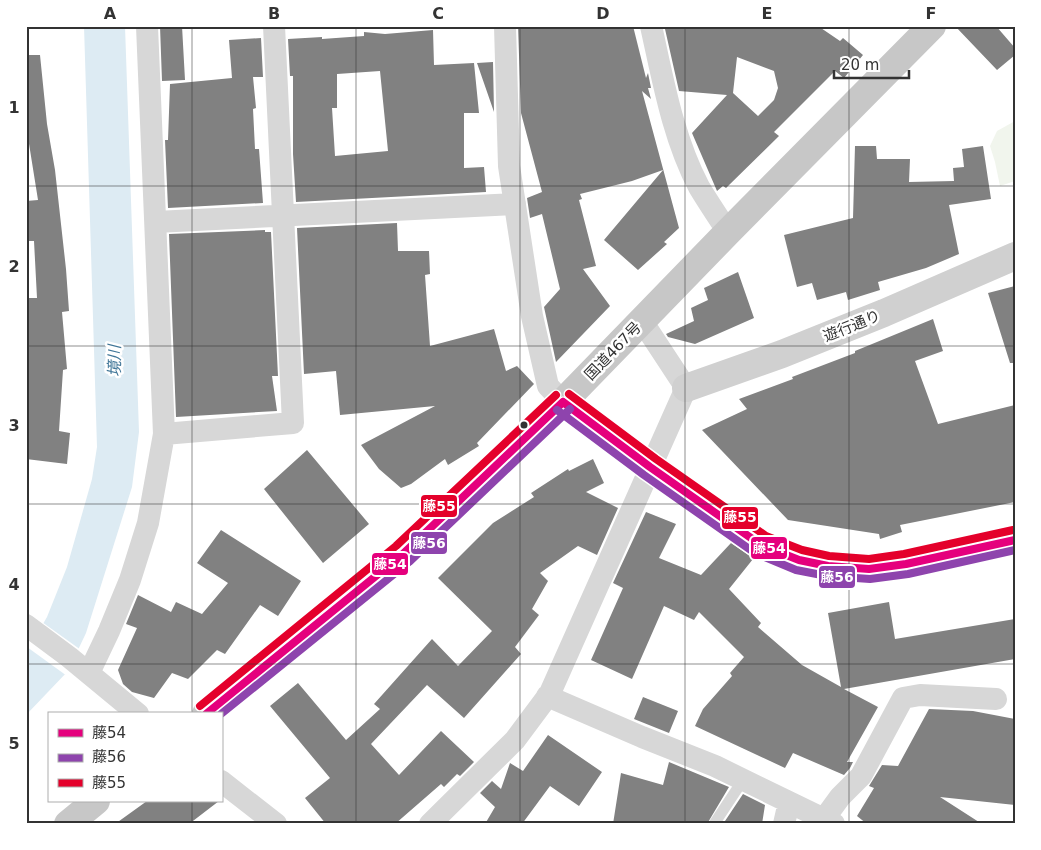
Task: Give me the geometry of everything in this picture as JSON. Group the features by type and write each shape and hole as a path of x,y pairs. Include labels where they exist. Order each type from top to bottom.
{"highway":[{"name":"国道467号","path":"208,712 403,554 563,402 932,26"},
{"path":"68,824 95,802"}],"main road":[{"name":"遊行通り","path":"686,388 828,335 1015,256"}],"street":[{"path":"89,673 130,580 148,524 164,434 147,26"},
{"path":"164,434 293,423 274,26"},
{"path":"505,26 509,166 532,316 548,386 563,402 650,467 761,545 799,560 828,566 869,569 906,564 1015,540"},
{"path":"651,26 682,146 699,186 728,232"},
{"path":"156,222 515,204"},
{"path":"430,824 515,740 547,696 589,608 686,388 642,321"},
{"path":"26,625 89,673 136,712"},
{"path":"547,696 715,766 829,821 840,796 861,776 903,698 920,695 996,699"},
{"path":"222,782 276,824"},
{"path":"784,824 789,802"}],"lane":[{"path":"714,824 743,780"}],"shaded area":[{"path":"1015,121 1015,181 1000,186 990,146 997,131"}],"water":[{"name":"境川","path":"84,26 125,26 139,432 132,487 86,633 68,671 26,715 26,653 47,617 67,567 92,479 97,447"}],"pier":[{"path":"42,622 81,650 67,676 27,647"}],"building":[{"path":"160,26 182,26 185,80 162,81"},
{"path":"518,26 633,26 646,78 648,73 651,88 648,88 651,99 642,91 679,228 664,242 667,244 638,270 604,240 663,170 632,181 580,194 582,199 579,200 596,266 583,269 610,306 556,362 544,307 560,289 542,214 530,218 527,198 542,192 521,113"},
{"path":"666,26 818,26 840,41 843,38 863,55 844,78 835,71 774,132 779,136 726,188 723,186 717,191 692,133 727,95 679,91 665,29","holes":["737,57 774,71 778,88 774,100 758,116 733,93"]},
{"path":"955,26 996,26 1015,48 1015,55 997,70"},
{"path":"433,30 434,65 474,63 479,113 464,113 464,168 484,167 486,192 296,202 293,154 293,76 290,76 288,39 364,36 364,32 385,34","holes":["380,71 388,151 335,156 332,108 337,108 337,74"]},
{"path":"261,38 263,77 253,77 256,108 253,109 255,149 259,149 263,203 168,208 165,140 168,140 170,84 232,78 229,40"},
{"path":"26,55 40,55 66,269 69,311 62,312 67,369 63,370 59,431 70,433 67,464 26,459 26,298 37,298 34,241 26,241 26,201 38,200 26,125"},
{"path":"493,62 494,112 477,63"},
{"path":"855,146 876,146 877,159 910,159 909,182 954,181 953,168 964,167 962,149 983,146 991,199 949,205 959,254 926,268 878,282 880,290 848,300 846,292 817,300 812,283 797,287 784,235 853,218"},
{"path":"397,223 398,251 429,251 430,274 425,275 430,346 494,329 506,371 517,366 534,384 477,443 479,446 448,465 445,459 411,484 401,488 379,469 361,445 435,406 340,415 336,371 304,374 297,228"},
{"path":"265,230 265,232 271,232 278,376 272,376 277,411 176,417 169,234"},
{"path":"738,272 754,318 695,344 668,337 666,334 694,321 691,308 708,300 704,288"},
{"path":"1015,286 1015,363 1010,363 988,293"},
{"path":"933,319 943,351 915,361 938,424 1015,405 1015,502 900,525 902,532 880,539 879,534 788,520 702,430 747,409 739,399 793,379 792,377 855,353 855,351"},
{"path":"307,450 369,524 323,563 264,489"},
{"path":"593,459 604,483 586,492 618,508 597,555 578,546 540,573 548,581 532,609 539,615 515,647 521,654 464,718 427,685 371,744 399,775 441,731 474,762 460,776 457,774 444,787 441,784 395,824 326,824 305,798 330,778 270,706 298,683 346,740 380,709 374,704 432,639 458,666 492,631 438,578 493,523 534,497 531,493 568,469 569,471"},
{"path":"646,512 676,524 659,558 701,575 731,543 750,556 753,559 729,589 761,623 758,627 802,665 841,687 828,613 889,602 895,639 1015,619 1015,659 844,689 878,707 847,762 853,762 850,768 844,775 793,753 785,768 695,726 703,709 732,676 730,673 744,657 699,612 694,620 664,606 632,679 591,660 623,588 613,583"},
{"path":"221,530 301,581 278,616 260,605 225,654 217,650 188,679 172,673 154,698 132,692 123,684 118,670 137,628 126,624 138,595 171,612 176,602 202,614 228,583 197,563"},
{"path":"643,697 678,711 669,733 634,719"},
{"path":"929,709 973,711 1015,719 1015,805 940,797 982,824 867,824 857,816 874,788 869,786 882,765 898,766"},
{"path":"548,735 602,772 579,806 550,786 522,824 485,824 495,807 480,793 492,781 501,789 510,763 523,771"},
{"path":"669,762 729,787 707,824 613,824 621,773 663,785"},
{"path":"743,794 765,805 762,824 723,824"},
{"path":"146,802 218,802 189,824 115,824"}],"transit line":[{"name":"藤55","path":"569,394 656,459 766,536 802,550 829,556 869,559 904,554 1013,530"},
{"name":"藤55","path":"200,706 396,546 556,395"},
{"name":"藤54","path":"563,402 650,467 761,545 799,560 828,566 869,569 906,564 1015,540"},
{"name":"藤54","path":"208,712 403,554 563,402"},
{"name":"藤56","path":"222,713 409,562 570,409"},
{"name":"藤56","path":"557,410 644,475 755,553 796,570 827,576 870,579 908,574 1015,550"}]}
